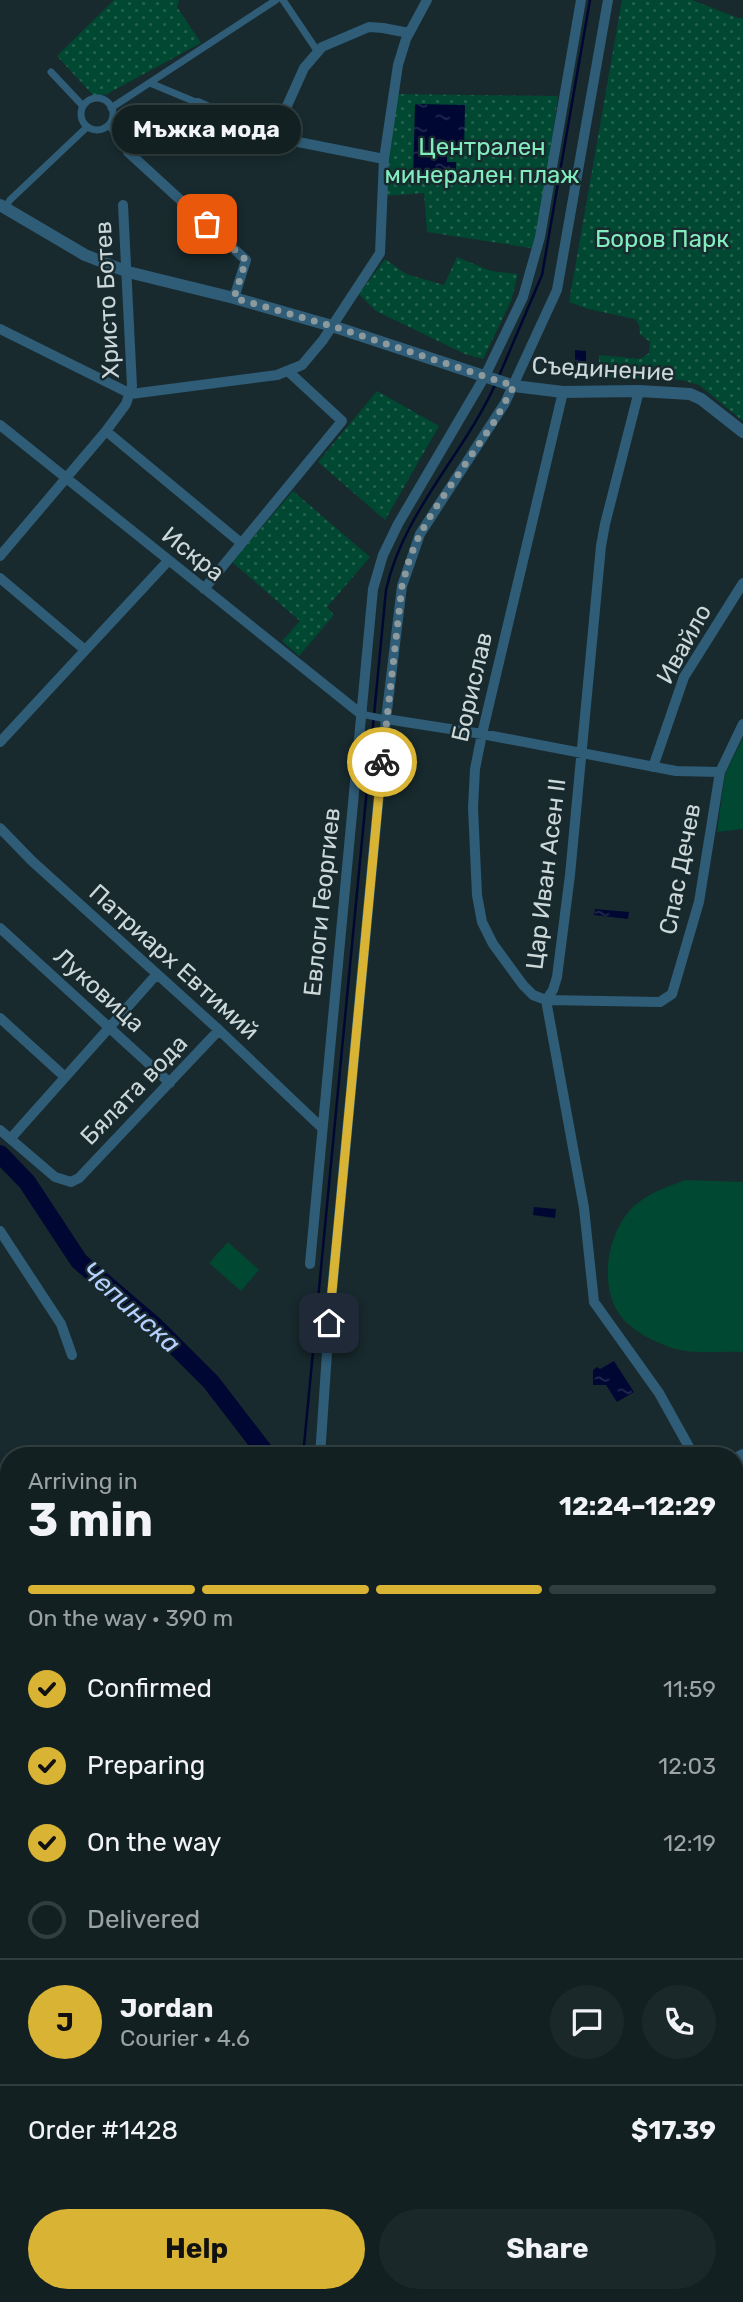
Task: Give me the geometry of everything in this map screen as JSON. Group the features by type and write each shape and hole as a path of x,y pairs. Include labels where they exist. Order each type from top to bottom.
{"street":[{"path":"111,108 276,0"},
{"path":"283,0 318,52"},
{"path":"0,329 131,394 289,372 302,365 323,340 380,253 384,159 398,65 409,33 427,0"},
{"name":"Евлоги Георгиев","path":"310,1264 373,589 383,555 425,477 485,376 523,297 533,268 581,0"},
{"name":"Евлоги Георгиев","path":"321,1447 330,1310 386,719 402,586 420,534 494,422 514,386 559,281 608,0"},
{"path":"273,137 304,68 322,47 369,27 409,33"},
{"path":"51,72 83,106"},
{"path":"150,83 273,137 384,159"},
{"path":"95,99 105,101 111,108 113,117 109,125 101,130 87,127 81,120 83,106 95,99"},
{"path":"109,125 128,152 246,260 234,298"},
{"path":"2,210 87,127"},
{"name":"Христо Ботев","path":"0,556 106,431 131,394 128,272 123,205"},
{"name":"Съединение","path":"2,210 85,255 128,272 332,326 514,386 563,392 639,391 690,394 701,399 743,432"},
{"path":"204,589 342,421 289,372"},
{"name":"Цар Иван Асен II","path":"639,391 603,535 570,875 556,977 553,990 546,1000 584,1208 594,1302 659,1393 689,1447"},
{"name":"Борислав","path":"546,1000 533,995 523,985 493,944 482,922 477,895 474,788 482,734 563,392"},
{"name":"Искра","path":"0,425 361,714"},
{"path":"106,431 241,543"},
{"path":"0,743 168,561"},
{"path":"0,578 85,650"},
{"name":"Ивайло","path":"653,767 684,677 743,583"},
{"path":"361,714 676,771 720,772"},
{"name":"Спас Дечев","path":"546,1000 660,1002 672,994 699,902 720,772 743,724"},
{"name":"Патриарх Евтимий","path":"0,828 32,861 219,1030 321,1127"},
{"name":"Луковица","path":"0,928 170,1083"},
{"path":"0,1130 11,1138 157,974"},
{"path":"0,1018 65,1077"},
{"name":"Бялата вода","path":"11,1138 55,1177 71,1182 79,1178 219,1030"},
{"path":"0,1231 61,1324 72,1355"}],"green space":[{"path":"114,0 179,0 177,7 201,43 105,95 93,95 57,56"},
{"name":"Боров Парк","path":"622,0 692,0 743,18 743,421 699,385 682,380 599,377 599,355 640,359 649,353 650,342 640,334 635,319 569,302"},
{"name":"Централен минерален плаж","path":"393,94 558,96 537,249 427,232 424,193 383,196"},
{"path":"457,257 491,271 518,274 511,301 483,359 465,354 376,311 359,294 385,259 406,274 444,285"},
{"path":"377,391 439,426 385,520 318,462"},
{"path":"293,491 370,557 327,607 334,615 299,656 282,641 300,621 232,562"},
{"path":"743,738 743,829 717,832 725,774"},
{"path":"685,1180 743,1182 743,1352 686,1351 657,1342 623,1319 610,1294 608,1264 615,1234 622,1221 642,1200"},
{"path":"228,1242 259,1270 241,1291 209,1263"}],"water":[{"path":"415,104 465,105 464,154 447,154 447,162 456,162 456,179 413,178"},
{"path":"575,350 586,351 586,366 582,369 575,367"},
{"path":"595,909 629,912 628,919 594,915"},
{"path":"534,1207 556,1209 555,1218 533,1215"},
{"path":"614,1361 634,1392 617,1402 606,1385 593,1385 593,1370"}],"waterway":[{"name":"Луковица","path":"499,376 542,275 590,0"},
{"name":"Луковица","path":"304,1447 386,590 406,535 495,385"},
{"name":"Чепинска","path":"0,1154 27,1182 79,1261 155,1326 211,1382 261,1447"}],"way so far":[{"path":"207,224 246,260 234,298 422,354 514,386 494,422 434,510 410,557 402,586 382,762"}],"place":[{"name":"Мъжка мода","path":"207,224"}],"route":[{"path":"329,1323 382,762"}]}
